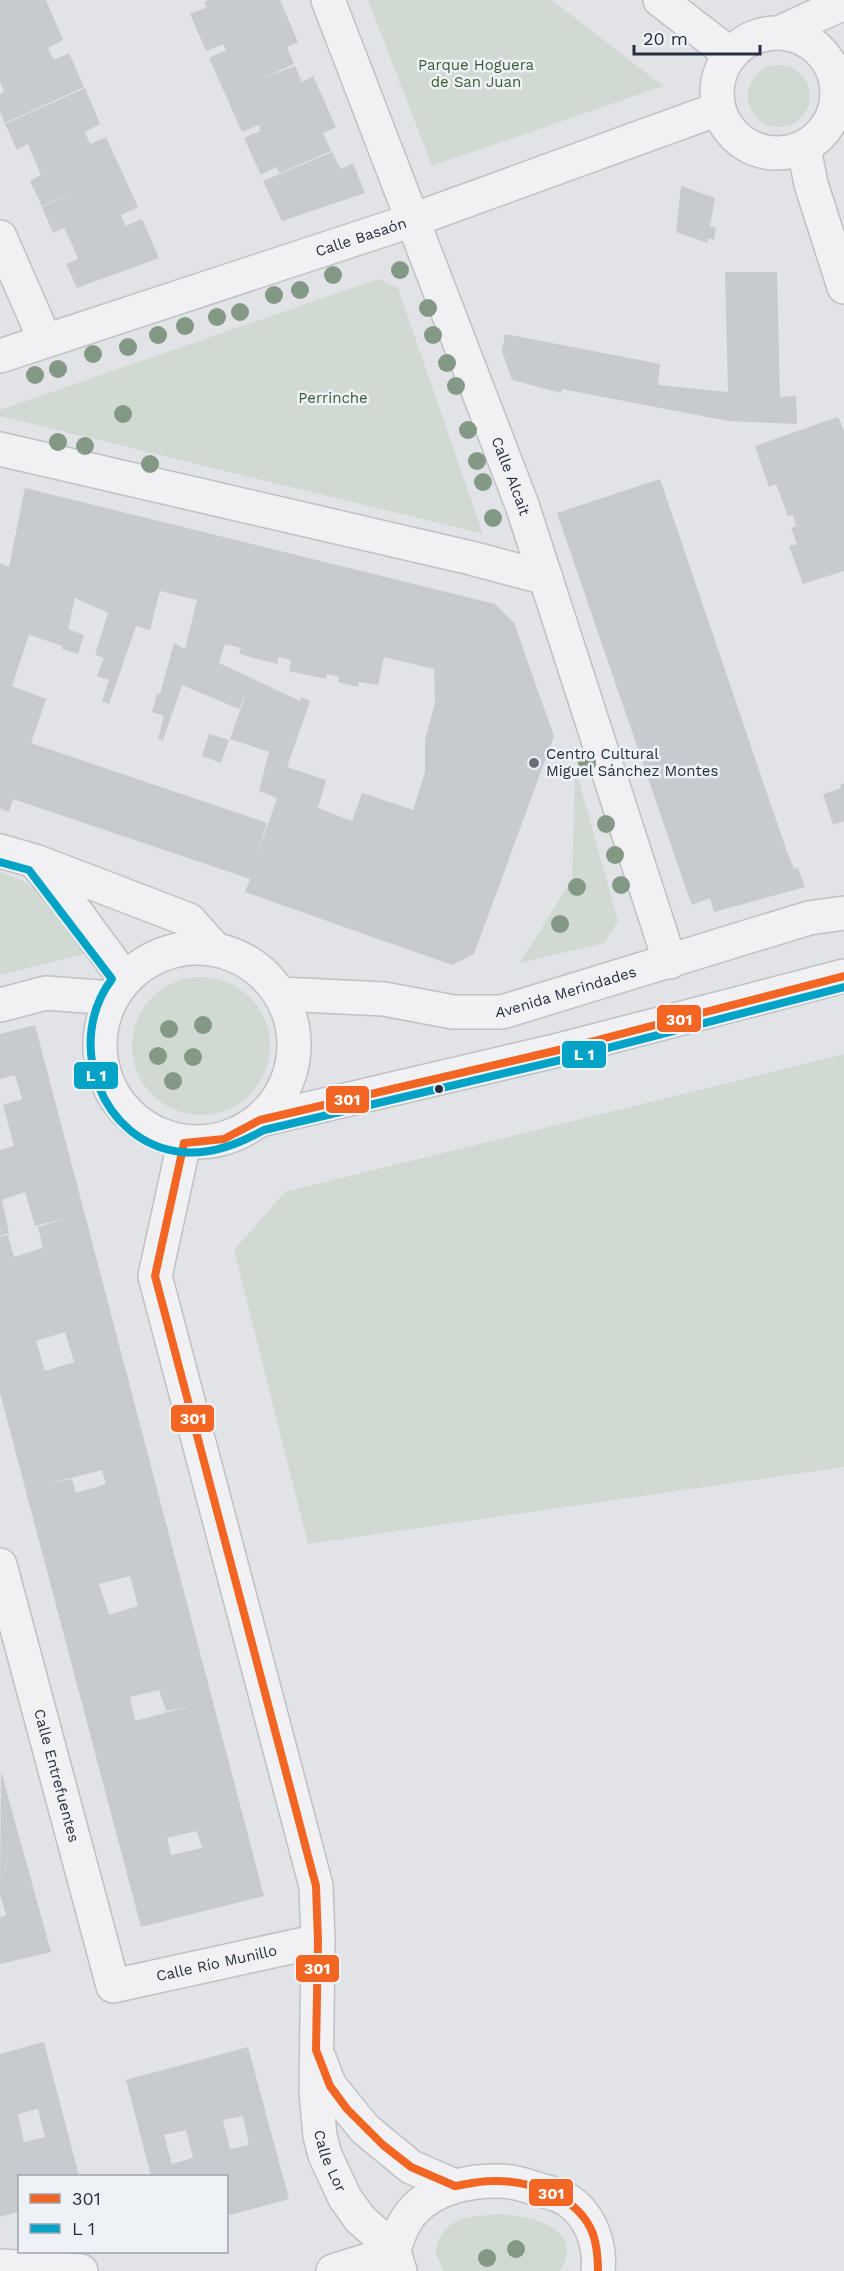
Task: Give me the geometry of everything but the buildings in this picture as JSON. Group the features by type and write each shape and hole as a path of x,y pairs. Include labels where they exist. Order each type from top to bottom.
{"street":[{"name":"Calle Alcait","path":"328,0 522,505 670,962"},
{"path":"660,0 730,54"},
{"path":"823,140 787,153 769,153 752,149 737,139 725,125 718,109 716,90 720,71 730,54 744,42 762,34 781,32 844,3"},
{"path":"781,32 800,37 817,48 829,62 836,81 837,100 811,184 844,287"},
{"name":"Calle Basaón","path":"0,356 413,220 718,109"},
{"path":"0,237 45,340"},
{"path":"0,449 471,558 546,578"},
{"path":"0,851 35,861 189,920 215,949"},
{"path":"35,861 73,908 118,989"},
{"name":"Avenida Merindades","path":"280,994 384,999 453,1012 502,1012 809,918 844,913"},
{"path":"260,1120 282,1094 293,1061 293,1026 280,994 263,973 240,958 215,949 190,948 166,953 144,963 118,989 101,1028 100,1059 110,1090 128,1115 154,1133 184,1143 224,1139 260,1120 563,1049 844,976"},
{"path":"0,1005 46,993 118,989"},
{"name":"Calle Lor","path":"184,1143 155,1276 316,1886 317,2118 325,2155 345,2198 360,2219 396,2258"},
{"name":"Calle Entrefuentes","path":"0,1565 113,1986"},
{"name":"Calle Río Munillo","path":"113,1986 318,1941"},
{"name":"Calle Lor","path":"316,2050 330,2086 365,2129 411,2167 455,2186"},
{"path":"333,2271 396,2258 400,2229 415,2208 432,2196 455,2186 501,2181 524,2185 566,2199 581,2212 593,2230 599,2257 598,2271"},
{"path":"0,2266 81,2271"}],"green space":[{"name":"Parque Hoguera de San Juan","path":"368,0 552,0 663,86 432,166"},
{"path":"779,65 801,74 810,96 801,118 779,127 757,118 748,96 757,74"},
{"name":"Perrinche","path":"378,279 398,288 483,534 0,416 0,410"},
{"path":"575,767 618,921 604,943 520,963 572,879"},
{"path":"0,872 24,881 51,903 93,952 0,975"},
{"path":"201,977 227,982 250,997 265,1020 270,1046 265,1072 250,1095 227,1110 201,1115 175,1110 152,1095 137,1072 132,1046 137,1020 152,997 175,982"},
{"path":"844,1054 844,1467 308,1544 234,1250 285,1192"},
{"path":"500,2214 540,2222 552,2227 561,2235 566,2244 566,2256 560,2271 444,2271 435,2253 438,2241 450,2225 467,2218"}],"transit line":[{"path":"0,862 29,870 112,979 98,1004 91,1031 92,1059 98,1086 111,1110 130,1130 153,1145 181,1152 214,1150 234,1144 264,1130 565,1059 844,987"},
{"name":"301","path":"184,1143 224,1139 260,1120 563,1049 844,976"},
{"name":"301","path":"184,1143 155,1276 316,1886 318,1941 316,2050 330,2086 347,2109 383,2145 411,2167 455,2186"},
{"name":"301","path":"455,2186 506,2181 537,2187 565,2200 577,2210 593,2234 598,2271"}],"place":[{"name":"Centro Cultural Miguel Sánchez Montes","path":"534,763"}]}
